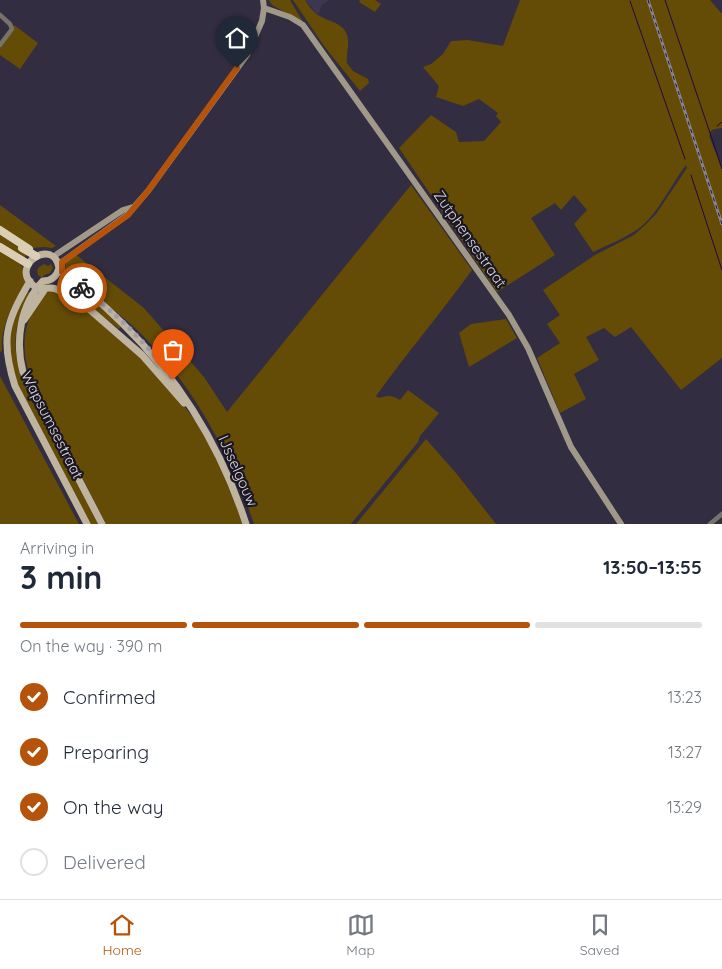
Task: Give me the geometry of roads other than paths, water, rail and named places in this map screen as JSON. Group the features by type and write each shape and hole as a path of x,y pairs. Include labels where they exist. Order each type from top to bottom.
{"highway":[{"path":"0,230 29,249"},
{"path":"12,239 14,243 36,256"},
{"path":"0,247 29,266"}],"main road":[{"path":"29,249 34,251 45,250 57,257"},
{"path":"46,254 57,257 60,273 54,286 41,287 30,281 29,266 36,256 46,254"},
{"path":"29,266 39,259 57,257"},
{"path":"29,266 33,279 41,287"},
{"path":"41,287 43,281 52,279 60,273"},
{"name":"IJsselgouw","path":"60,273 96,300 123,324 158,360 179,388 204,429 228,476 246,524"},
{"name":"Wapsumsestraat","path":"30,281 13,308 7,322 4,342 7,366 15,386 87,524"},
{"name":"IJsselgouw","path":"54,286 83,304 146,359 204,429"},
{"name":"Wapsumsestraat","path":"41,287 24,310 19,346 23,372 102,524"}],"street":[{"path":"57,257 128,215 132,207 148,191 246,55 262,21 263,0"},
{"name":"Zutphensestraat","path":"264,8 290,17 303,25 509,315 528,348 571,447 621,524"},
{"path":"0,15 10,24 12,29 0,45"},
{"path":"57,257 81,238 123,210 132,207"},
{"path":"710,524 722,514"}],"waterway":[{"path":"665,0 710,133"},
{"path":"630,1 685,159"},
{"path":"717,126 722,122"},
{"path":"713,130 710,133 722,169"},
{"path":"691,175 722,270"}],"railway":[{"path":"648,0 722,224"}]}
